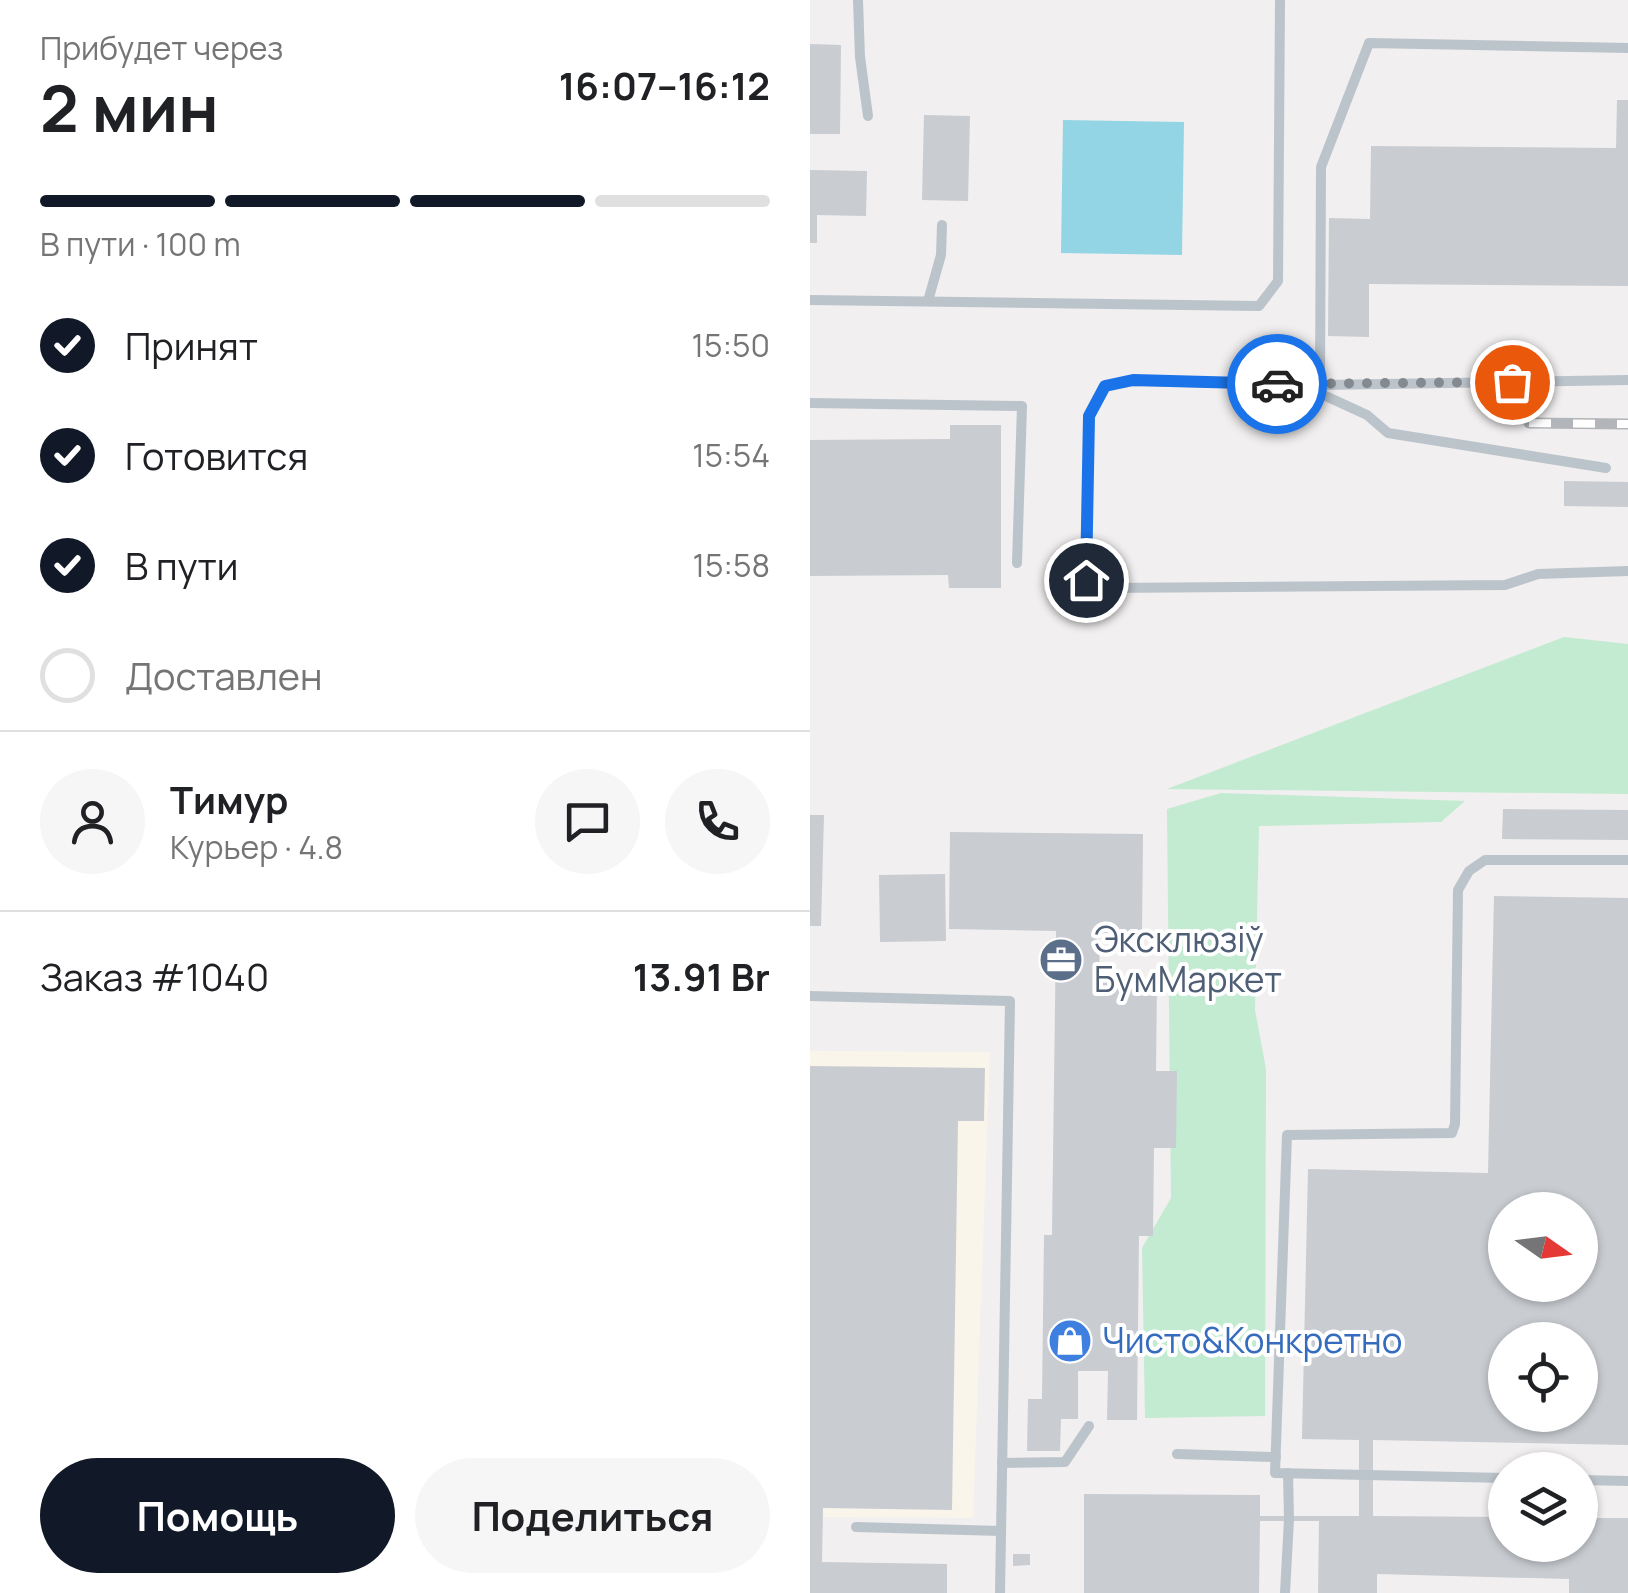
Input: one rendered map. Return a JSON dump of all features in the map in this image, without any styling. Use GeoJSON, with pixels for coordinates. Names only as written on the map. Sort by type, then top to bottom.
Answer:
{"type":"FeatureCollection","features":[{"type":"Feature","properties":{"kind":"lane"},"geometry":{"type":"LineString","coordinates":[[858,0],[868,116]]}},
{"type":"Feature","properties":{"kind":"lane"},"geometry":{"type":"LineString","coordinates":[[810,300],[1259,306],[1278,281],[1280,0]]}},
{"type":"Feature","properties":{"kind":"lane"},"geometry":{"type":"LineString","coordinates":[[1320,385],[1322,167],[1369,43],[1628,48]]}},
{"type":"Feature","properties":{"kind":"lane"},"geometry":{"type":"LineString","coordinates":[[928,301],[941,255],[942,226]]}},
{"type":"Feature","properties":{"kind":"lane"},"geometry":{"type":"LineString","coordinates":[[1628,380],[1320,385],[1133,380],[1105,386],[1089,416],[1086,580],[1106,588],[1505,584],[1538,574],[1628,571]]}},
{"type":"Feature","properties":{"kind":"lane"},"geometry":{"type":"LineString","coordinates":[[1300,384],[1368,415],[1388,434],[1606,468]]}},
{"type":"Feature","properties":{"kind":"lane"},"geometry":{"type":"LineString","coordinates":[[810,403],[1022,406],[1018,563]]}},
{"type":"Feature","properties":{"kind":"lane"},"geometry":{"type":"LineString","coordinates":[[1488,1478],[1276,1473],[1287,1135],[1452,1134],[1458,890],[1469,870],[1484,860],[1628,860]]}},
{"type":"Feature","properties":{"kind":"lane"},"geometry":{"type":"LineString","coordinates":[[810,996],[1010,1001],[1000,1593]]}},
{"type":"Feature","properties":{"kind":"lane"},"geometry":{"type":"LineString","coordinates":[[1002,1462],[1065,1462],[1089,1426]]}},
{"type":"Feature","properties":{"kind":"lane"},"geometry":{"type":"LineString","coordinates":[[1176,1454],[1276,1457]]}},
{"type":"Feature","properties":{"kind":"lane"},"geometry":{"type":"LineString","coordinates":[[1285,1593],[1288,1473]]}},
{"type":"Feature","properties":{"kind":"lane"},"geometry":{"type":"LineString","coordinates":[[1598,1480],[1628,1481]]}},
{"type":"Feature","properties":{"kind":"lane"},"geometry":{"type":"LineString","coordinates":[[856,1527],[1002,1531]]}},
{"type":"Feature","properties":{"kind":"shaded area"},"geometry":{"type":"Polygon","coordinates":[[[810,1051],[990,1052],[973,1518],[810,1517],[810,1051]]]}},
{"type":"Feature","properties":{"kind":"green space"},"geometry":{"type":"Polygon","coordinates":[[[1564,637],[1628,644],[1628,794],[1167,789],[1564,637]]]}},
{"type":"Feature","properties":{"kind":"green space"},"geometry":{"type":"Polygon","coordinates":[[[1221,793],[1465,801],[1441,822],[1259,826],[1255,1010],[1266,1069],[1265,1416],[1145,1418],[1142,1248],[1171,1198],[1167,809],[1221,793]]]}},
{"type":"Feature","properties":{"kind":"water"},"geometry":{"type":"Polygon","coordinates":[[[1063,120],[1184,122],[1182,255],[1061,253],[1063,120]]]}},
{"type":"Feature","properties":{"kind":"building"},"geometry":{"type":"Polygon","coordinates":[[[810,44],[841,45],[840,134],[810,134],[810,44]]]}},
{"type":"Feature","properties":{"kind":"building"},"geometry":{"type":"Polygon","coordinates":[[[1617,100],[1628,100],[1628,286],[1369,284],[1369,337],[1328,336],[1329,218],[1370,219],[1371,146],[1616,148],[1617,100]]]}},
{"type":"Feature","properties":{"kind":"building"},"geometry":{"type":"Polygon","coordinates":[[[924,115],[970,116],[968,201],[922,200],[924,115]]]}},
{"type":"Feature","properties":{"kind":"building"},"geometry":{"type":"Polygon","coordinates":[[[810,170],[867,171],[866,216],[817,215],[817,243],[810,243],[810,170]]]}},
{"type":"Feature","properties":{"kind":"building"},"geometry":{"type":"Polygon","coordinates":[[[950,425],[1001,425],[1001,588],[949,588],[948,575],[810,576],[810,440],[950,439],[950,425]]]}},
{"type":"Feature","properties":{"kind":"building"},"geometry":{"type":"Polygon","coordinates":[[[1564,481],[1628,482],[1628,507],[1564,506],[1564,481]]]}},
{"type":"Feature","properties":{"kind":"building"},"geometry":{"type":"Polygon","coordinates":[[[1503,809],[1628,810],[1628,840],[1502,839],[1503,809]]]}},
{"type":"Feature","properties":{"kind":"building"},"geometry":{"type":"Polygon","coordinates":[[[810,815],[824,815],[821,926],[810,926],[810,815]]]}},
{"type":"Feature","properties":{"kind":"building"},"geometry":{"type":"Polygon","coordinates":[[[950,832],[1143,834],[1142,933],[1100,933],[1099,980],[1157,981],[1156,1071],[1177,1071],[1176,1148],[1154,1148],[1153,1236],[1139,1236],[1137,1420],[1107,1420],[1108,1371],[1078,1371],[1078,1419],[1061,1419],[1060,1451],[1027,1451],[1028,1399],[1042,1399],[1044,1235],[1052,1235],[1056,931],[949,929],[950,832]]]}},
{"type":"Feature","properties":{"kind":"building"},"geometry":{"type":"Polygon","coordinates":[[[945,874],[946,941],[880,942],[879,875],[945,874]]]}},
{"type":"Feature","properties":{"kind":"building"},"geometry":{"type":"Polygon","coordinates":[[[1494,896],[1628,898],[1628,1445],[1373,1440],[1373,1516],[1488,1517],[1488,1562],[1598,1562],[1598,1518],[1628,1518],[1628,1593],[1569,1593],[1569,1579],[1377,1574],[1377,1593],[1318,1593],[1319,1521],[1260,1521],[1259,1593],[1084,1593],[1084,1494],[1260,1495],[1260,1516],[1359,1516],[1359,1440],[1302,1439],[1308,1169],[1488,1173],[1494,896]]]}},
{"type":"Feature","properties":{"kind":"building"},"geometry":{"type":"Polygon","coordinates":[[[810,1066],[985,1068],[984,1121],[958,1121],[952,1510],[823,1508],[822,1562],[947,1564],[947,1593],[810,1593],[810,1066]]]}},
{"type":"Feature","properties":{"kind":"building"},"geometry":{"type":"Polygon","coordinates":[[[1013,1554],[1030,1554],[1030,1565],[1013,1566],[1013,1554]]]}},
{"type":"Feature","properties":{"kind":"railway"},"geometry":{"type":"LineString","coordinates":[[1529,423],[1628,424]]}},
{"type":"Feature","properties":{"kind":"way so far"},"geometry":{"type":"LineString","coordinates":[[1277,384],[1512,382]]}},
{"type":"Feature","properties":{"kind":"place","name":"Эксклюзіў БумМаркет"},"geometry":{"type":"Point","coordinates":[1061,960]}},
{"type":"Feature","properties":{"kind":"place","name":"Чисто&Конкретно"},"geometry":{"type":"Point","coordinates":[1070,1341]}},
{"type":"Feature","properties":{"kind":"route"},"geometry":{"type":"LineString","coordinates":[[1086,580],[1089,416],[1105,386],[1133,380],[1277,384]]}}]}
